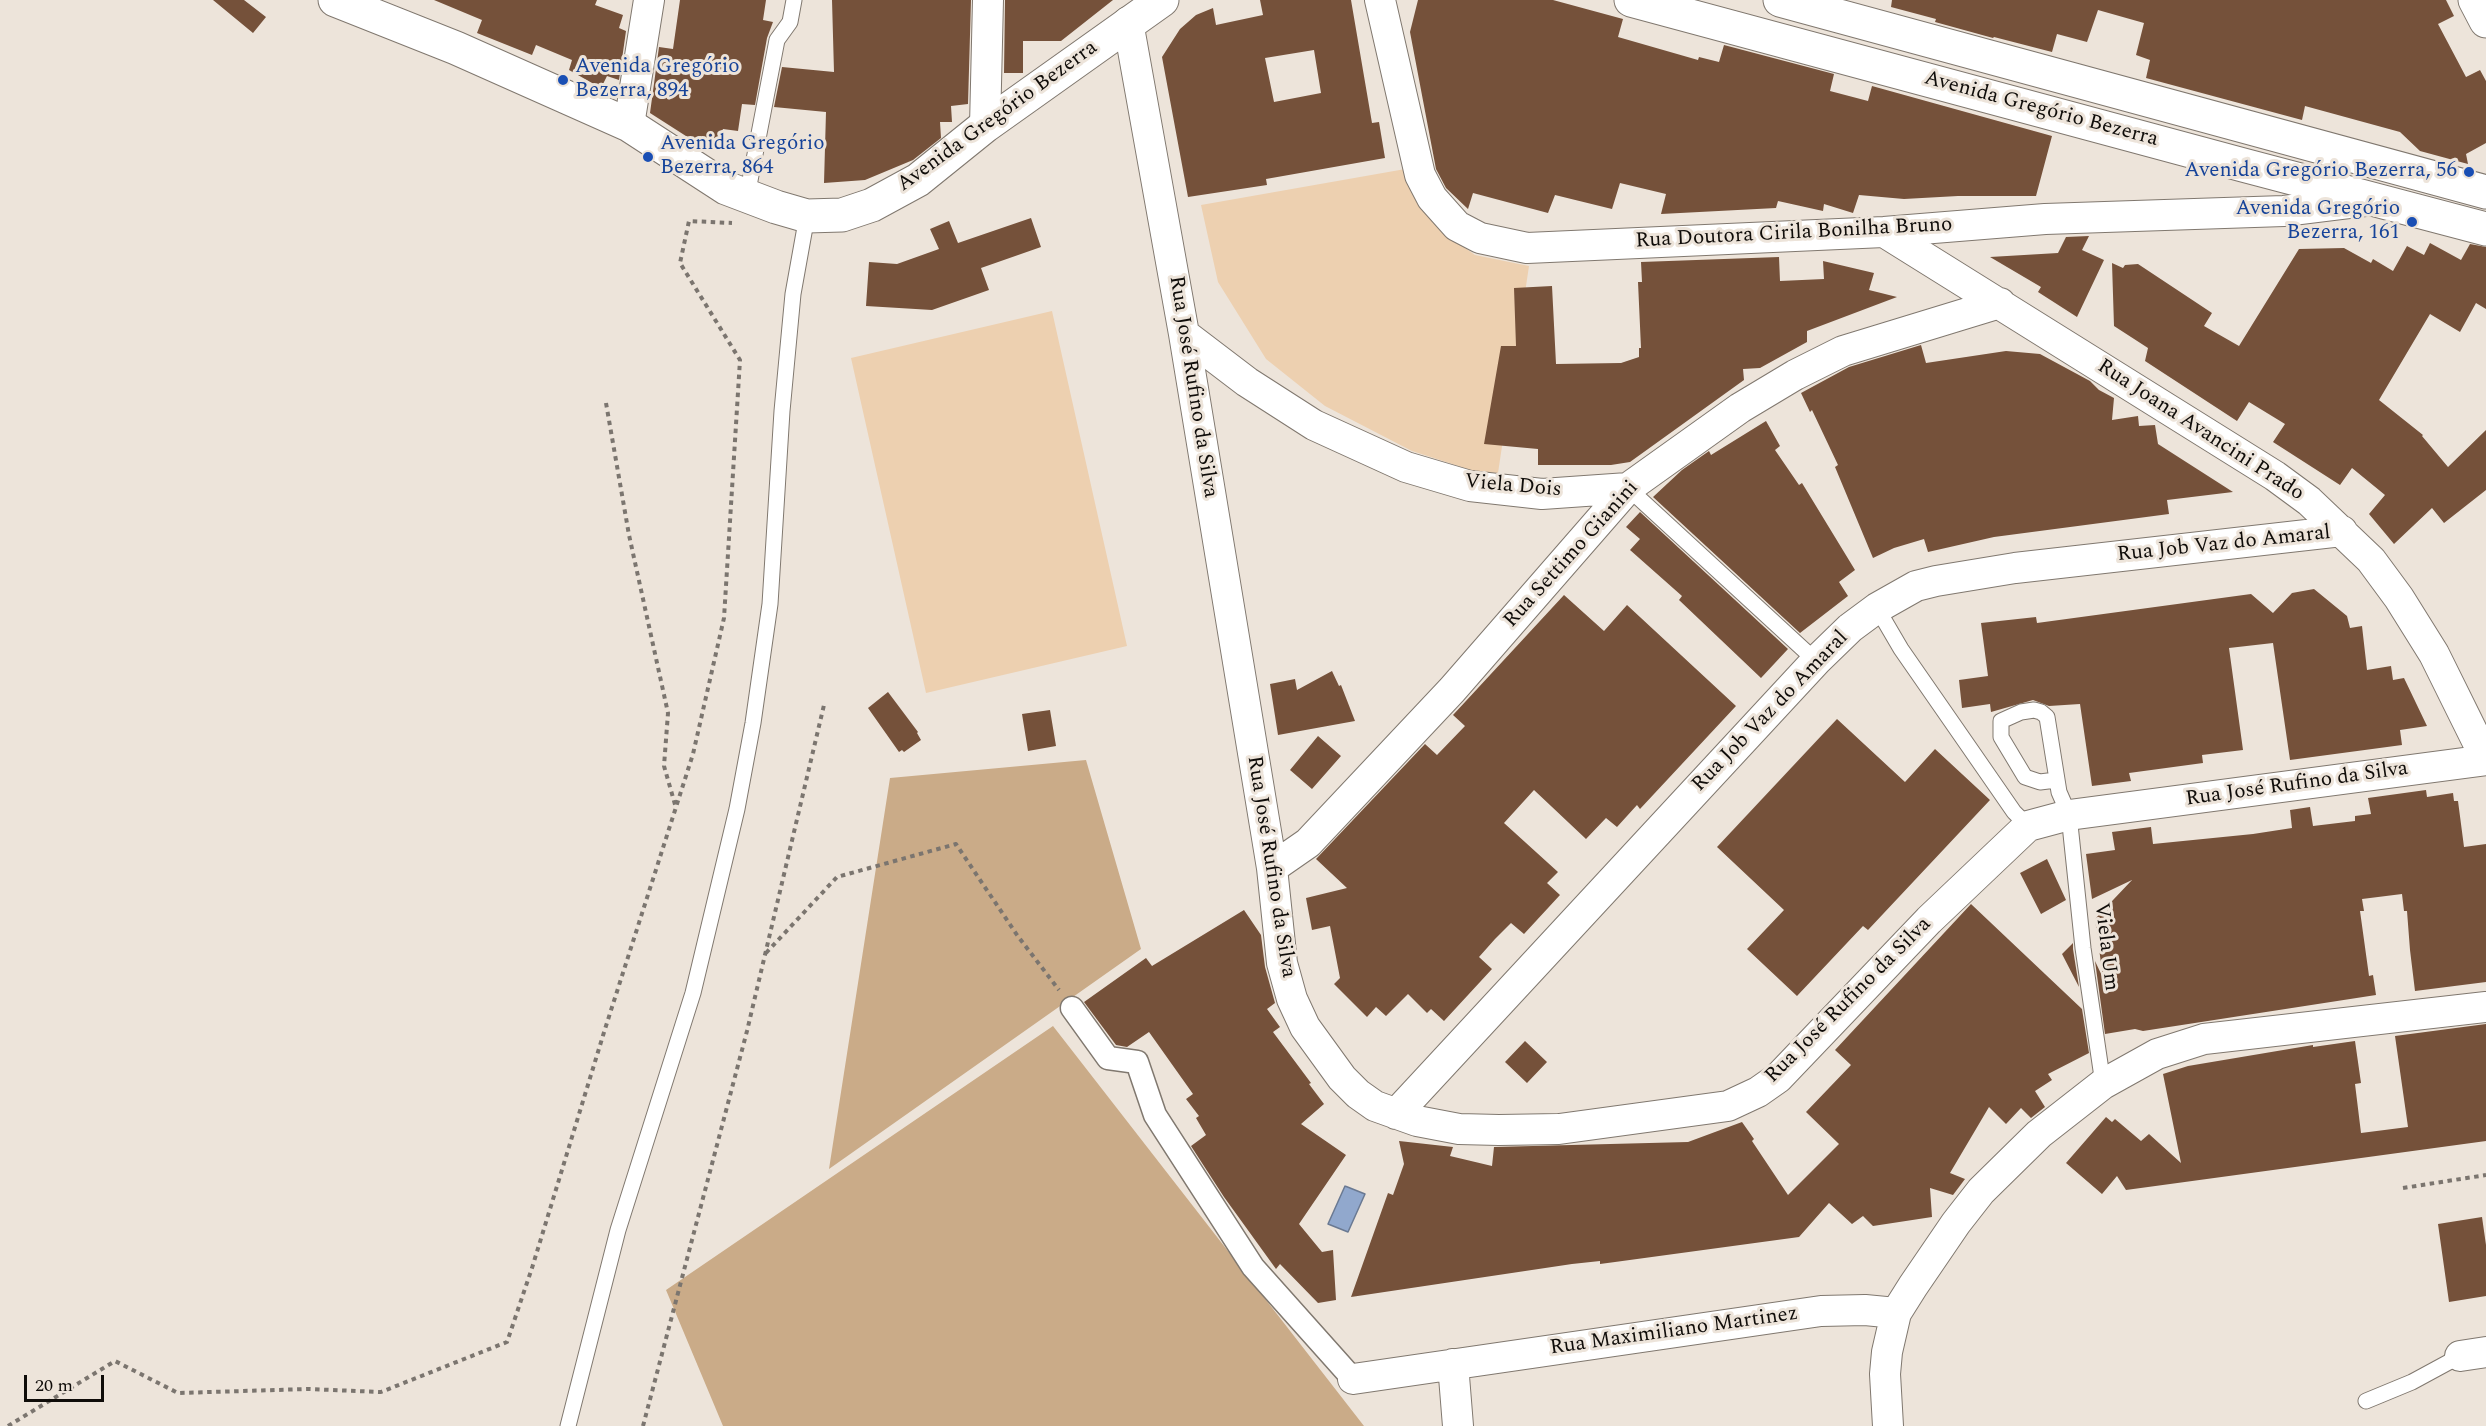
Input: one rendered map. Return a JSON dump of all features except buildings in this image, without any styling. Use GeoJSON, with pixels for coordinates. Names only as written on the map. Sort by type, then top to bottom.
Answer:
{"type":"FeatureCollection","features":[{"type":"Feature","properties":{"kind":"street","name":"Avenida Gregório Bezerra"},"geometry":{"type":"LineString","coordinates":[[335,0],[456,48],[629,125],[726,188],[741,210],[807,216],[842,215],[872,205],[918,180],[985,126],[1161,0]]}},
{"type":"Feature","properties":{"kind":"street"},"geometry":{"type":"LineString","coordinates":[[629,125],[649,0]]}},
{"type":"Feature","properties":{"kind":"street"},"geometry":{"type":"LineString","coordinates":[[985,126],[988,0]]}},
{"type":"Feature","properties":{"kind":"street","name":"Rua Doutora Cirila Bonilha Bruno"},"geometry":{"type":"LineString","coordinates":[[1380,0],[1420,175],[1442,210],[1457,226],[1480,238],[1527,248],[1884,232],[2045,219],[2284,211],[2377,200]]}},
{"type":"Feature","properties":{"kind":"street","name":"Avenida Gregório Bezerra"},"geometry":{"type":"LineString","coordinates":[[1631,0],[2486,228]]}},
{"type":"Feature","properties":{"kind":"street","name":"Avenida Gregório Bezerra"},"geometry":{"type":"LineString","coordinates":[[1780,0],[2486,192]]}},
{"type":"Feature","properties":{"kind":"street"},"geometry":{"type":"LineString","coordinates":[[2475,0],[2486,21]]}},
{"type":"Feature","properties":{"kind":"street","name":"Rua José Rufino da Silva"},"geometry":{"type":"LineString","coordinates":[[1128,22],[1184,334],[1272,868],[1282,963],[1292,999],[1305,1027],[1342,1078],[1358,1094],[1375,1106],[1418,1121],[1459,1129],[1499,1130],[1559,1129],[1705,1111],[1728,1106],[1758,1092],[1778,1078],[1929,920],[2028,826],[2069,815],[2486,759]]}},
{"type":"Feature","properties":{"kind":"street","name":"Rua Joana Avancini Prado"},"geometry":{"type":"LineString","coordinates":[[1884,232],[2275,476],[2309,501],[2371,560],[2399,598],[2434,654],[2486,759]]}},
{"type":"Feature","properties":{"kind":"street","name":"Rua Settimo Gianini"},"geometry":{"type":"LineString","coordinates":[[1272,868],[1308,843],[1444,698],[1628,488],[1740,408],[1795,375],[1854,347],[2000,303]]}},
{"type":"Feature","properties":{"kind":"street","name":"Viela Dois"},"geometry":{"type":"LineString","coordinates":[[1184,334],[1247,382],[1314,425],[1406,467],[1470,486],[1542,494],[1628,488]]}},
{"type":"Feature","properties":{"kind":"street","name":"Rua Job Vaz do Amaral"},"geometry":{"type":"LineString","coordinates":[[1395,1114],[1816,661],[1850,628],[1877,608],[1916,586],[1936,581],[2015,568],[2342,531]]}},
{"type":"Feature","properties":{"kind":"street"},"geometry":{"type":"LineString","coordinates":[[1888,1426],[1885,1374],[1887,1352],[1896,1313],[1956,1223],[1982,1191],[2039,1134],[2103,1084],[2157,1054],[2204,1040],[2486,1007]]}},
{"type":"Feature","properties":{"kind":"street"},"geometry":{"type":"LineString","coordinates":[[1072,1008],[1108,1058],[1137,1062],[1155,1115],[1253,1267],[1353,1379]]}},
{"type":"Feature","properties":{"kind":"street","name":"Rua Maximiliano Martinez"},"geometry":{"type":"LineString","coordinates":[[1353,1379],[1821,1311],[1865,1310],[1896,1313]]}},
{"type":"Feature","properties":{"kind":"street"},"geometry":{"type":"LineString","coordinates":[[1453,1364],[1458,1426]]}},
{"type":"Feature","properties":{"kind":"lane"},"geometry":{"type":"LineString","coordinates":[[741,210],[777,40],[790,22],[794,0]]}},
{"type":"Feature","properties":{"kind":"lane"},"geometry":{"type":"LineString","coordinates":[[568,1426],[618,1230],[693,993],[737,810],[753,723],[770,603],[782,411],[793,294],[807,216]]}},
{"type":"Feature","properties":{"kind":"lane"},"geometry":{"type":"LineString","coordinates":[[1628,488],[1816,661]]}},
{"type":"Feature","properties":{"kind":"lane"},"geometry":{"type":"LineString","coordinates":[[1877,608],[1902,649],[2014,812],[2028,826]]}},
{"type":"Feature","properties":{"kind":"lane","name":"Viela Um"},"geometry":{"type":"LineString","coordinates":[[2056,780],[2040,782],[2025,777],[2001,737],[2001,721],[2020,712],[2034,710],[2047,717],[2056,780],[2069,815],[2083,948],[2103,1084]]}},
{"type":"Feature","properties":{"kind":"lane"},"geometry":{"type":"LineString","coordinates":[[2366,1401],[2473,1354]]}},
{"type":"Feature","properties":{"kind":"path"},"geometry":{"type":"LineString","coordinates":[[8,1426],[115,1361],[178,1394],[308,1389],[381,1392],[507,1342],[693,754],[724,618],[740,360],[680,263],[689,221],[741,210]]}},
{"type":"Feature","properties":{"kind":"path"},"geometry":{"type":"LineString","coordinates":[[606,403],[630,535],[668,713],[664,766],[676,809]]}},
{"type":"Feature","properties":{"kind":"path"},"geometry":{"type":"LineString","coordinates":[[643,1426],[747,1031],[824,705]]}},
{"type":"Feature","properties":{"kind":"path"},"geometry":{"type":"LineString","coordinates":[[765,954],[837,877],[956,844],[1017,935],[1072,1008]]}},
{"type":"Feature","properties":{"kind":"path"},"geometry":{"type":"LineString","coordinates":[[2403,1188],[2486,1175]]}},
{"type":"Feature","properties":{"kind":"shaded area"},"geometry":{"type":"Polygon","coordinates":[[[1411,168],[1443,232],[1475,255],[1529,266],[1498,473],[1477,472],[1412,451],[1325,406],[1266,359],[1218,282],[1201,205],[1411,168]]]}},
{"type":"Feature","properties":{"kind":"shaded area"},"geometry":{"type":"Polygon","coordinates":[[[1052,311],[1127,646],[926,693],[851,358],[1052,311]]]}},
{"type":"Feature","properties":{"kind":"shaded area"},"geometry":{"type":"Polygon","coordinates":[[[1086,760],[1141,949],[829,1169],[890,778],[1086,760]]]}},
{"type":"Feature","properties":{"kind":"shaded area"},"geometry":{"type":"Polygon","coordinates":[[[1053,1026],[1364,1426],[723,1426],[666,1290],[1053,1026]]]}},
{"type":"Feature","properties":{"kind":"water"},"geometry":{"type":"Polygon","coordinates":[[[1345,1186],[1365,1194],[1348,1232],[1328,1224],[1345,1186]]]}},
{"type":"Feature","properties":{"kind":"place","name":"Avenida Gregório Bezerra, 894"},"geometry":{"type":"Point","coordinates":[563,80]}},
{"type":"Feature","properties":{"kind":"place","name":"Avenida Gregório Bezerra, 864"},"geometry":{"type":"Point","coordinates":[648,157]}},
{"type":"Feature","properties":{"kind":"place","name":"Avenida Gregório Bezerra, 56"},"geometry":{"type":"Point","coordinates":[2469,172]}},
{"type":"Feature","properties":{"kind":"place","name":"Avenida Gregório Bezerra, 161"},"geometry":{"type":"Point","coordinates":[2412,222]}}]}
